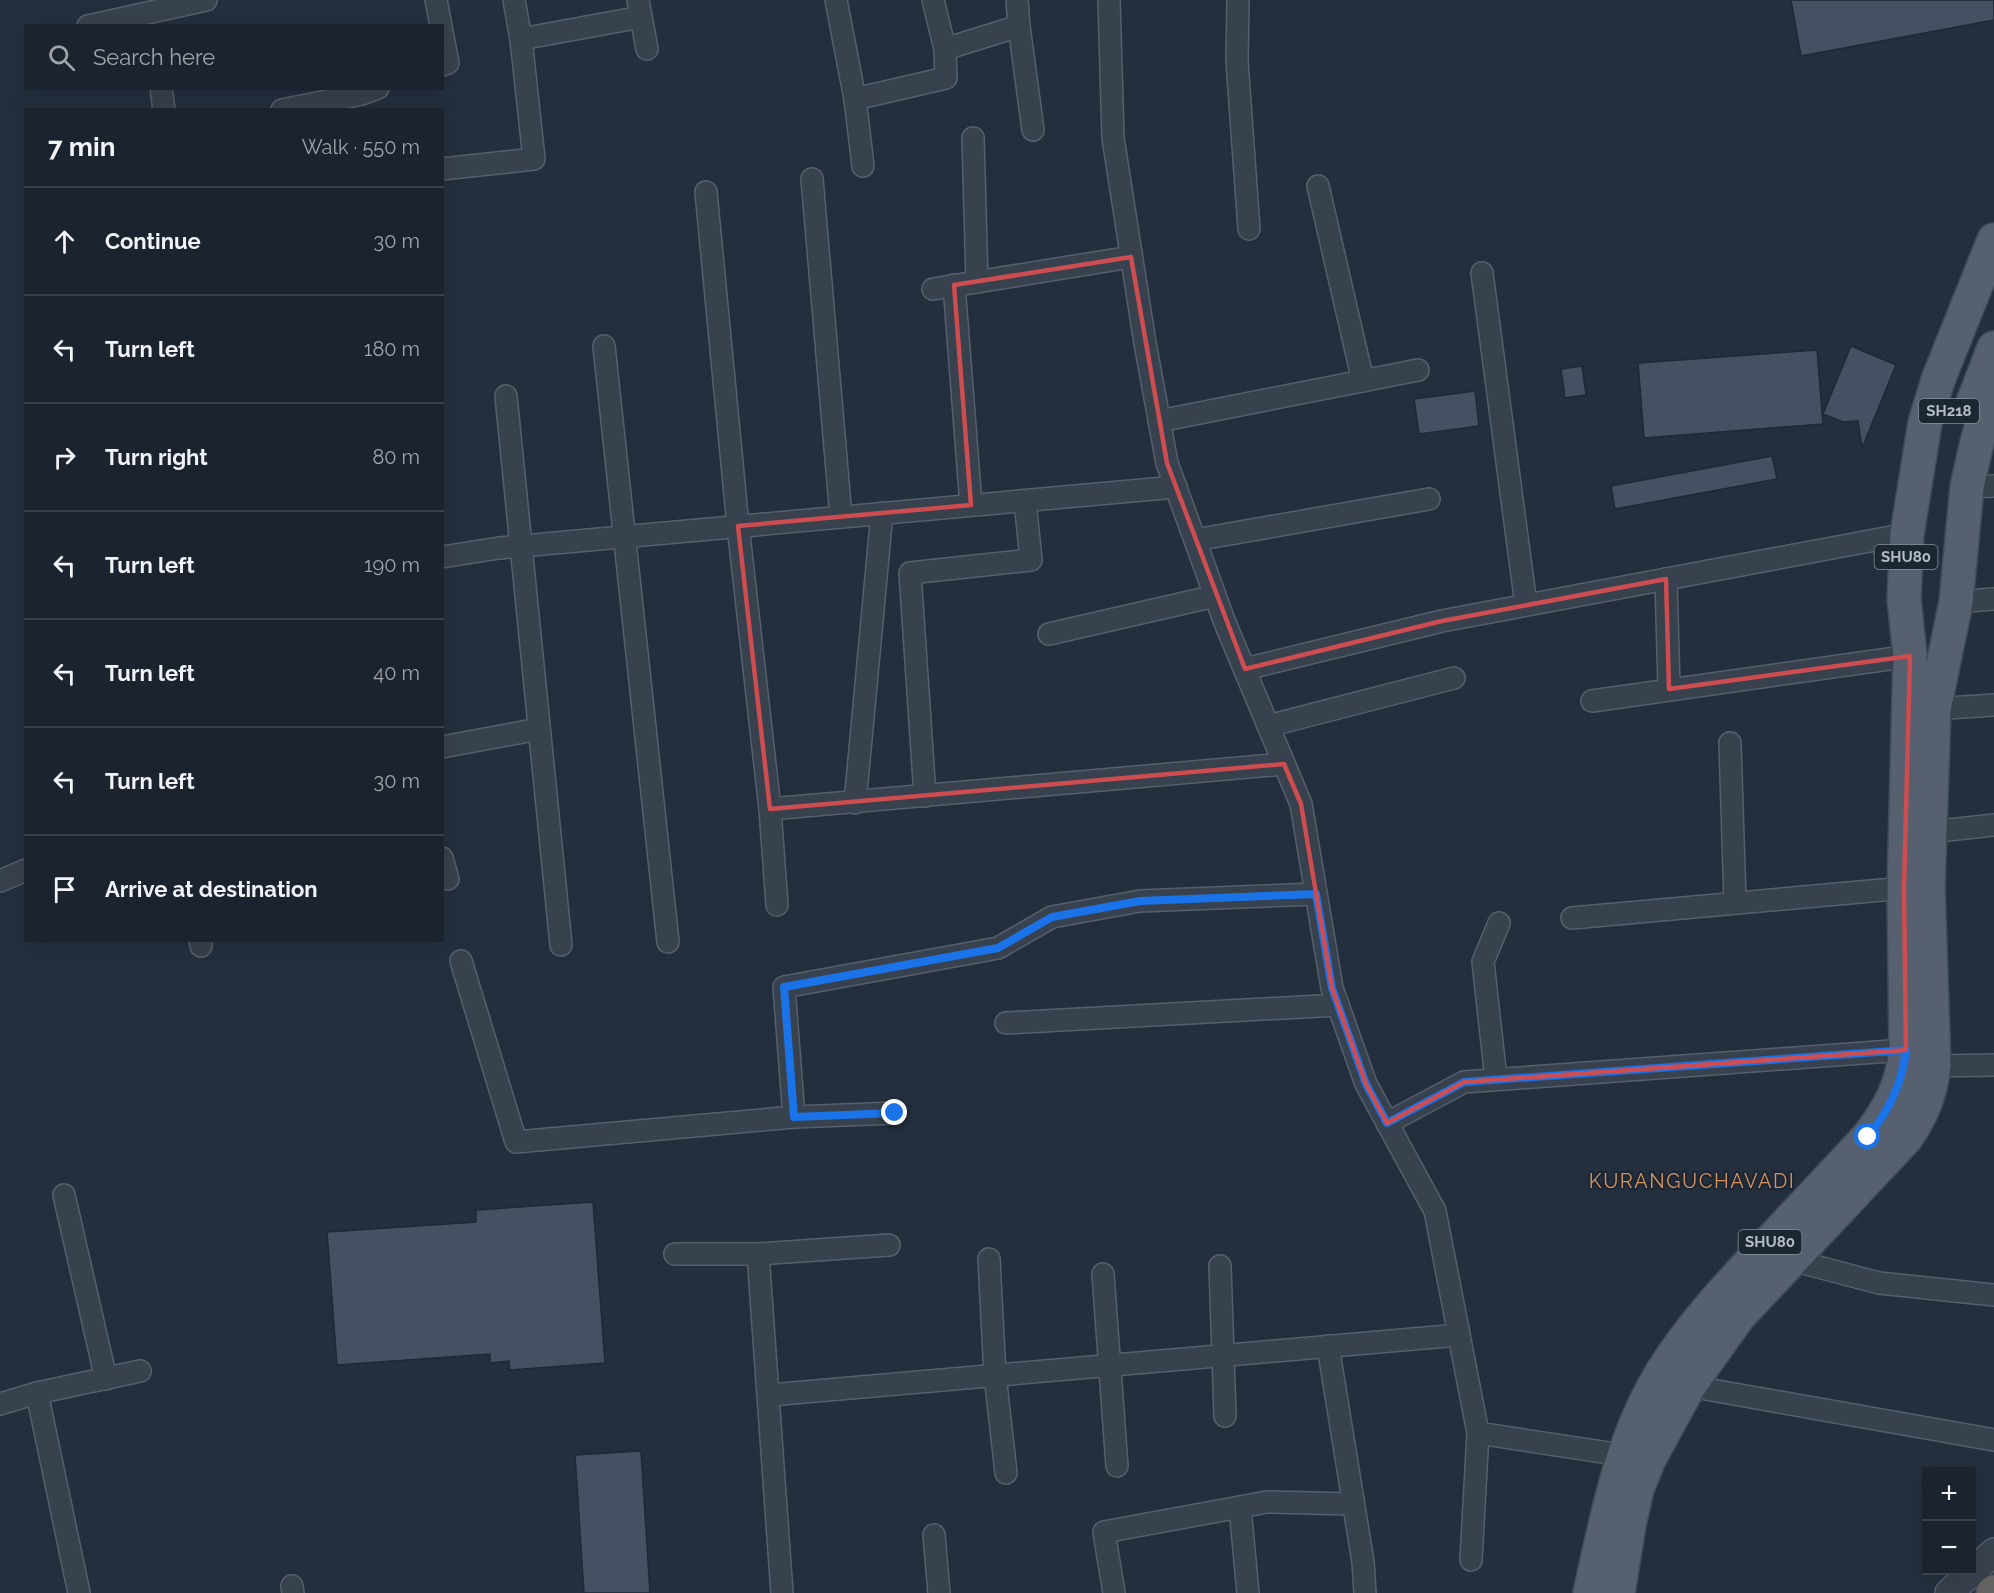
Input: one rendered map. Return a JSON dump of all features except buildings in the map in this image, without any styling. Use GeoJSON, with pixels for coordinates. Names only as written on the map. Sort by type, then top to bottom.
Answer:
{"type":"FeatureCollection","features":[{"type":"Feature","properties":{"kind":"main road","name":"SHU80"},"geometry":{"type":"LineString","coordinates":[[1590,1593],[1616,1478],[1637,1457],[1738,1317],[1906,1138],[1925,1105],[1931,1089],[1924,1055],[1904,888],[1910,656],[1904,599],[1926,533],[1925,423],[1942,370],[1994,240]]}},
{"type":"Feature","properties":{"kind":"main road","name":"SH218"},"geometry":{"type":"LineString","coordinates":[[1934,709],[1926,533],[1931,486],[1939,445],[1964,367],[1994,295]]}},
{"type":"Feature","properties":{"kind":"main road","name":"SH218"},"geometry":{"type":"LineString","coordinates":[[1926,533],[1950,495],[1975,394],[1994,348]]}},
{"type":"Feature","properties":{"kind":"main road","name":"SHU80"},"geometry":{"type":"LineString","coordinates":[[1924,1055],[1934,709],[1980,486],[1977,442],[1994,385]]}},
{"type":"Feature","properties":{"kind":"main road","name":"SHU80"},"geometry":{"type":"LineString","coordinates":[[1618,1593],[1637,1489],[1640,1415],[1663,1370],[1699,1320],[1732,1282],[1868,1137],[1884,1116],[1897,1092],[1904,1070],[1924,1055]]}},
{"type":"Feature","properties":{"kind":"street"},"geometry":{"type":"LineString","coordinates":[[98,24],[206,0]]}},
{"type":"Feature","properties":{"kind":"street"},"geometry":{"type":"LineString","coordinates":[[436,0],[441,24]]}},
{"type":"Feature","properties":{"kind":"street"},"geometry":{"type":"LineString","coordinates":[[444,169],[534,159],[521,39],[514,0]]}},
{"type":"Feature","properties":{"kind":"street"},"geometry":{"type":"LineString","coordinates":[[836,0],[855,99],[863,166]]}},
{"type":"Feature","properties":{"kind":"street"},"geometry":{"type":"LineString","coordinates":[[855,99],[946,78],[945,49],[933,0]]}},
{"type":"Feature","properties":{"kind":"street"},"geometry":{"type":"LineString","coordinates":[[1017,0],[1033,130]]}},
{"type":"Feature","properties":{"kind":"street"},"geometry":{"type":"LineString","coordinates":[[1109,0],[1113,138],[1167,463],[1215,596],[1301,804],[1332,988],[1366,1084],[1435,1210],[1478,1433],[1471,1560]]}},
{"type":"Feature","properties":{"kind":"street"},"geometry":{"type":"LineString","coordinates":[[1238,0],[1237,61],[1249,229]]}},
{"type":"Feature","properties":{"kind":"street"},"geometry":{"type":"LineString","coordinates":[[521,39],[640,9],[647,49]]}},
{"type":"Feature","properties":{"kind":"street"},"geometry":{"type":"LineString","coordinates":[[945,49],[1019,26]]}},
{"type":"Feature","properties":{"kind":"street"},"geometry":{"type":"LineString","coordinates":[[444,42],[448,63],[444,64]]}},
{"type":"Feature","properties":{"kind":"street"},"geometry":{"type":"LineString","coordinates":[[161,90],[164,108]]}},
{"type":"Feature","properties":{"kind":"street"},"geometry":{"type":"LineString","coordinates":[[292,108],[373,90]]}},
{"type":"Feature","properties":{"kind":"street"},"geometry":{"type":"LineString","coordinates":[[973,138],[977,282]]}},
{"type":"Feature","properties":{"kind":"street"},"geometry":{"type":"LineString","coordinates":[[812,179],[841,517]]}},
{"type":"Feature","properties":{"kind":"street"},"geometry":{"type":"LineString","coordinates":[[1318,186],[1363,381]]}},
{"type":"Feature","properties":{"kind":"street"},"geometry":{"type":"LineString","coordinates":[[706,192],[738,526],[770,809],[777,906]]}},
{"type":"Feature","properties":{"kind":"street"},"geometry":{"type":"LineString","coordinates":[[933,289],[1131,257]]}},
{"type":"Feature","properties":{"kind":"street"},"geometry":{"type":"LineString","coordinates":[[1482,273],[1526,605]]}},
{"type":"Feature","properties":{"kind":"street"},"geometry":{"type":"LineString","coordinates":[[954,285],[971,505]]}},
{"type":"Feature","properties":{"kind":"street"},"geometry":{"type":"LineString","coordinates":[[604,346],[668,942]]}},
{"type":"Feature","properties":{"kind":"street"},"geometry":{"type":"LineString","coordinates":[[1159,421],[1418,370]]}},
{"type":"Feature","properties":{"kind":"street"},"geometry":{"type":"LineString","coordinates":[[506,396],[561,945]]}},
{"type":"Feature","properties":{"kind":"street"},"geometry":{"type":"LineString","coordinates":[[444,557],[521,546],[625,536],[1176,487]]}},
{"type":"Feature","properties":{"kind":"street"},"geometry":{"type":"LineString","coordinates":[[1195,540],[1429,500]]}},
{"type":"Feature","properties":{"kind":"street"},"geometry":{"type":"LineString","coordinates":[[925,796],[910,573],[1031,560],[1025,501]]}},
{"type":"Feature","properties":{"kind":"street"},"geometry":{"type":"LineString","coordinates":[[855,802],[882,513]]}},
{"type":"Feature","properties":{"kind":"street"},"geometry":{"type":"LineString","coordinates":[[1245,669],[1442,621],[1926,533]]}},
{"type":"Feature","properties":{"kind":"street"},"geometry":{"type":"LineString","coordinates":[[1666,579],[1669,689]]}},
{"type":"Feature","properties":{"kind":"street"},"geometry":{"type":"LineString","coordinates":[[1049,634],[1215,596]]}},
{"type":"Feature","properties":{"kind":"street"},"geometry":{"type":"LineString","coordinates":[[1956,602],[1994,599]]}},
{"type":"Feature","properties":{"kind":"street"},"geometry":{"type":"LineString","coordinates":[[1592,701],[1910,656]]}},
{"type":"Feature","properties":{"kind":"street"},"geometry":{"type":"LineString","coordinates":[[1268,726],[1454,678]]}},
{"type":"Feature","properties":{"kind":"street"},"geometry":{"type":"LineString","coordinates":[[1934,709],[1994,705]]}},
{"type":"Feature","properties":{"kind":"street"},"geometry":{"type":"LineString","coordinates":[[444,747],[539,729]]}},
{"type":"Feature","properties":{"kind":"street"},"geometry":{"type":"LineString","coordinates":[[1730,743],[1735,903]]}},
{"type":"Feature","properties":{"kind":"street"},"geometry":{"type":"LineString","coordinates":[[770,809],[1284,764]]}},
{"type":"Feature","properties":{"kind":"street"},"geometry":{"type":"LineString","coordinates":[[1930,832],[1994,825]]}},
{"type":"Feature","properties":{"kind":"street"},"geometry":{"type":"LineString","coordinates":[[444,865],[448,879]]}},
{"type":"Feature","properties":{"kind":"street"},"geometry":{"type":"LineString","coordinates":[[0,880],[24,871]]}},
{"type":"Feature","properties":{"kind":"street"},"geometry":{"type":"LineString","coordinates":[[1572,918],[1904,888]]}},
{"type":"Feature","properties":{"kind":"street"},"geometry":{"type":"LineString","coordinates":[[794,1117],[784,987],[998,948],[1052,917],[1140,901],[1316,894]]}},
{"type":"Feature","properties":{"kind":"street"},"geometry":{"type":"LineString","coordinates":[[1496,1079],[1483,962],[1499,923]]}},
{"type":"Feature","properties":{"kind":"street"},"geometry":{"type":"LineString","coordinates":[[461,961],[516,1142],[794,1117],[895,1113]]}},
{"type":"Feature","properties":{"kind":"street"},"geometry":{"type":"LineString","coordinates":[[1006,1023],[1338,1005]]}},
{"type":"Feature","properties":{"kind":"street"},"geometry":{"type":"LineString","coordinates":[[1387,1123],[1464,1082],[1924,1055],[1994,1065]]}},
{"type":"Feature","properties":{"kind":"street"},"geometry":{"type":"LineString","coordinates":[[64,1195],[106,1379]]}},
{"type":"Feature","properties":{"kind":"street"},"geometry":{"type":"LineString","coordinates":[[675,1254],[758,1254],[889,1245]]}},
{"type":"Feature","properties":{"kind":"street"},"geometry":{"type":"LineString","coordinates":[[758,1254],[770,1395],[782,1593]]}},
{"type":"Feature","properties":{"kind":"street"},"geometry":{"type":"LineString","coordinates":[[989,1259],[995,1375],[1006,1473]]}},
{"type":"Feature","properties":{"kind":"street"},"geometry":{"type":"LineString","coordinates":[[1792,1260],[1879,1283],[1994,1295]]}},
{"type":"Feature","properties":{"kind":"street"},"geometry":{"type":"LineString","coordinates":[[1220,1266],[1225,1416]]}},
{"type":"Feature","properties":{"kind":"street"},"geometry":{"type":"LineString","coordinates":[[1103,1274],[1117,1466]]}},
{"type":"Feature","properties":{"kind":"street"},"geometry":{"type":"LineString","coordinates":[[770,1395],[1459,1335]]}},
{"type":"Feature","properties":{"kind":"street"},"geometry":{"type":"LineString","coordinates":[[1328,1346],[1363,1562],[1365,1593]]}},
{"type":"Feature","properties":{"kind":"street"},"geometry":{"type":"LineString","coordinates":[[0,1404],[37,1393],[140,1371]]}},
{"type":"Feature","properties":{"kind":"street"},"geometry":{"type":"LineString","coordinates":[[1689,1386],[1994,1440]]}},
{"type":"Feature","properties":{"kind":"street"},"geometry":{"type":"LineString","coordinates":[[37,1393],[79,1593]]}},
{"type":"Feature","properties":{"kind":"street"},"geometry":{"type":"LineString","coordinates":[[1478,1433],[1637,1457]]}},
{"type":"Feature","properties":{"kind":"street"},"geometry":{"type":"LineString","coordinates":[[1114,1593],[1104,1532],[1267,1502],[1352,1504]]}},
{"type":"Feature","properties":{"kind":"street"},"geometry":{"type":"LineString","coordinates":[[1240,1507],[1248,1593]]}},
{"type":"Feature","properties":{"kind":"street"},"geometry":{"type":"LineString","coordinates":[[934,1535],[939,1593]]}},
{"type":"Feature","properties":{"kind":"street"},"geometry":{"type":"LineString","coordinates":[[1949,1593],[1994,1552]]}},
{"type":"Feature","properties":{"kind":"highlighted area"},"geometry":{"type":"Polygon","coordinates":[[[1131,257],[1167,463],[1245,669],[1442,621],[1666,579],[1669,689],[1910,656],[1904,888],[1906,1050],[1464,1082],[1387,1123],[1366,1084],[1332,988],[1301,804],[1284,764],[770,809],[738,526],[971,505],[954,285],[1131,257]]]}},
{"type":"Feature","properties":{"kind":"district","name":"KURANGUCHAVADI"},"geometry":{"type":"Point","coordinates":[1692,1181]}},
{"type":"Feature","properties":{"kind":"route"},"geometry":{"type":"LineString","coordinates":[[895,1113],[794,1117],[784,987],[998,948],[1052,917],[1140,901],[1316,894],[1332,988],[1366,1084],[1387,1123],[1464,1082],[1906,1050],[1904,1070],[1897,1092],[1884,1116],[1868,1137]]}}]}
